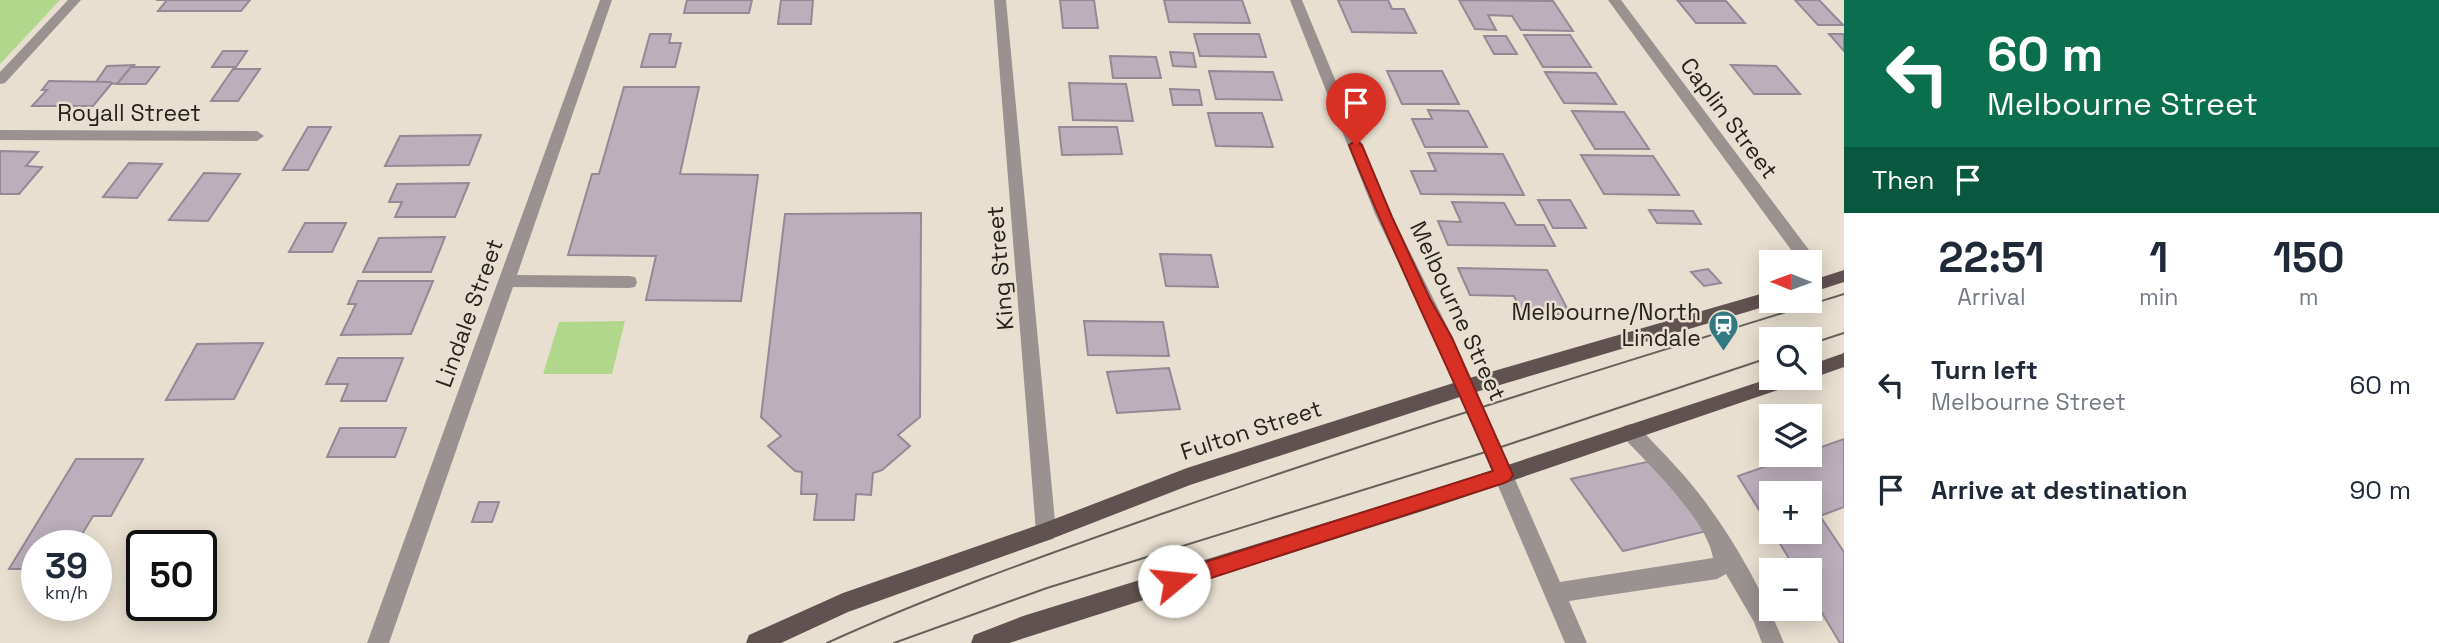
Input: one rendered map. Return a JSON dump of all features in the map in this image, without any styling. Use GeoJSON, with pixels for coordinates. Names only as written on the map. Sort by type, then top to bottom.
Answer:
{"type":"FeatureCollection","features":[{"type":"Feature","properties":{"kind":"main road"},"geometry":{"type":"LineString","coordinates":[[1822,282],[1844,276]]}},
{"type":"Feature","properties":{"kind":"main road","name":"Fulton Street"},"geometry":{"type":"LineString","coordinates":[[758,643],[843,603],[1046,532],[1187,477],[1466,387],[1759,302]]}},
{"type":"Feature","properties":{"kind":"main road"},"geometry":{"type":"LineString","coordinates":[[1822,368],[1844,360]]}},
{"type":"Feature","properties":{"kind":"main road"},"geometry":{"type":"LineString","coordinates":[[982,643],[1023,627],[1293,544],[1759,389]]}},
{"type":"Feature","properties":{"kind":"street"},"geometry":{"type":"LineString","coordinates":[[0,80],[75,0]]}},
{"type":"Feature","properties":{"kind":"street","name":"Lindale Street"},"geometry":{"type":"LineString","coordinates":[[378,643],[606,0]]}},
{"type":"Feature","properties":{"kind":"street","name":"King Street"},"geometry":{"type":"LineString","coordinates":[[1000,0],[1046,532]]}},
{"type":"Feature","properties":{"kind":"street","name":"Melbourne Street"},"geometry":{"type":"LineString","coordinates":[[1296,0],[1385,217],[1466,387],[1576,643]]}},
{"type":"Feature","properties":{"kind":"street","name":"Caplin Street"},"geometry":{"type":"LineString","coordinates":[[1614,0],[1799,250]]}},
{"type":"Feature","properties":{"kind":"street","name":"Royall Street"},"geometry":{"type":"LineString","coordinates":[[0,135],[257,136]]}},
{"type":"Feature","properties":{"kind":"street"},"geometry":{"type":"LineString","coordinates":[[506,281],[629,282]]}},
{"type":"Feature","properties":{"kind":"street"},"geometry":{"type":"LineString","coordinates":[[1630,432],[1688,495],[1721,544],[1762,616],[1773,643]]}},
{"type":"Feature","properties":{"kind":"street"},"geometry":{"type":"LineString","coordinates":[[1554,593],[1717,569],[1724,561],[1721,544]]}},
{"type":"Feature","properties":{"kind":"green space"},"geometry":{"type":"Polygon","coordinates":[[[0,0],[60,0],[0,64],[0,0]]]}},
{"type":"Feature","properties":{"kind":"green space"},"geometry":{"type":"Polygon","coordinates":[[[625,321],[612,374],[543,374],[559,322],[625,321]]]}},
{"type":"Feature","properties":{"kind":"building"},"geometry":{"type":"Polygon","coordinates":[[[167,0],[250,0],[241,11],[158,11],[167,0]]]}},
{"type":"Feature","properties":{"kind":"building"},"geometry":{"type":"Polygon","coordinates":[[[687,0],[752,0],[749,13],[684,13],[687,0]]]}},
{"type":"Feature","properties":{"kind":"building"},"geometry":{"type":"Polygon","coordinates":[[[781,0],[813,0],[811,24],[778,24],[781,0]]]}},
{"type":"Feature","properties":{"kind":"building"},"geometry":{"type":"Polygon","coordinates":[[[1060,0],[1094,0],[1098,28],[1063,28],[1060,0]]]}},
{"type":"Feature","properties":{"kind":"building"},"geometry":{"type":"Polygon","coordinates":[[[1164,0],[1242,0],[1250,23],[1169,22],[1164,0]]]}},
{"type":"Feature","properties":{"kind":"building"},"geometry":{"type":"Polygon","coordinates":[[[1338,0],[1388,0],[1392,9],[1404,9],[1416,33],[1352,32],[1338,0]]]}},
{"type":"Feature","properties":{"kind":"building"},"geometry":{"type":"Polygon","coordinates":[[[1459,0],[1553,1],[1573,31],[1521,30],[1512,16],[1488,15],[1496,30],[1475,29],[1459,0]]]}},
{"type":"Feature","properties":{"kind":"building"},"geometry":{"type":"Polygon","coordinates":[[[1795,0],[1819,0],[1843,25],[1818,25],[1795,0]]]}},
{"type":"Feature","properties":{"kind":"building"},"geometry":{"type":"Polygon","coordinates":[[[1678,1],[1726,1],[1745,23],[1696,23],[1678,1]]]}},
{"type":"Feature","properties":{"kind":"building"},"geometry":{"type":"Polygon","coordinates":[[[650,34],[671,34],[669,43],[681,43],[675,67],[641,67],[650,34]]]}},
{"type":"Feature","properties":{"kind":"building"},"geometry":{"type":"Polygon","coordinates":[[[1194,34],[1259,34],[1266,57],[1200,56],[1194,34]]]}},
{"type":"Feature","properties":{"kind":"building"},"geometry":{"type":"Polygon","coordinates":[[[1829,34],[1844,34],[1844,51],[1829,34]]]}},
{"type":"Feature","properties":{"kind":"building"},"geometry":{"type":"Polygon","coordinates":[[[1524,35],[1570,35],[1591,67],[1543,67],[1524,35]]]}},
{"type":"Feature","properties":{"kind":"building"},"geometry":{"type":"Polygon","coordinates":[[[1484,36],[1506,36],[1517,54],[1494,54],[1484,36]]]}},
{"type":"Feature","properties":{"kind":"building"},"geometry":{"type":"Polygon","coordinates":[[[223,51],[247,51],[236,67],[212,67],[223,51]]]}},
{"type":"Feature","properties":{"kind":"building"},"geometry":{"type":"Polygon","coordinates":[[[1170,52],[1193,53],[1196,67],[1173,66],[1170,52]]]}},
{"type":"Feature","properties":{"kind":"building"},"geometry":{"type":"Polygon","coordinates":[[[1110,56],[1156,57],[1161,78],[1113,78],[1110,56]]]}},
{"type":"Feature","properties":{"kind":"building"},"geometry":{"type":"Polygon","coordinates":[[[134,65],[117,84],[96,82],[107,66],[134,65]]]}},
{"type":"Feature","properties":{"kind":"building"},"geometry":{"type":"Polygon","coordinates":[[[1731,65],[1776,66],[1800,94],[1754,94],[1731,65]]]}},
{"type":"Feature","properties":{"kind":"building"},"geometry":{"type":"Polygon","coordinates":[[[131,67],[159,67],[146,84],[117,84],[131,67]]]}},
{"type":"Feature","properties":{"kind":"building"},"geometry":{"type":"Polygon","coordinates":[[[233,69],[260,69],[238,101],[211,101],[233,69]]]}},
{"type":"Feature","properties":{"kind":"building"},"geometry":{"type":"Polygon","coordinates":[[[1209,71],[1273,72],[1282,100],[1216,99],[1209,71]]]}},
{"type":"Feature","properties":{"kind":"building"},"geometry":{"type":"Polygon","coordinates":[[[1387,71],[1442,71],[1459,104],[1402,104],[1387,71]]]}},
{"type":"Feature","properties":{"kind":"building"},"geometry":{"type":"Polygon","coordinates":[[[1545,72],[1596,73],[1616,104],[1564,103],[1545,72]]]}},
{"type":"Feature","properties":{"kind":"building"},"geometry":{"type":"Polygon","coordinates":[[[49,81],[112,83],[93,106],[32,106],[47,90],[42,90],[49,81]]]}},
{"type":"Feature","properties":{"kind":"building"},"geometry":{"type":"Polygon","coordinates":[[[1069,83],[1126,84],[1133,121],[1073,120],[1069,83]]]}},
{"type":"Feature","properties":{"kind":"building"},"geometry":{"type":"Polygon","coordinates":[[[624,87],[699,87],[680,174],[758,175],[741,301],[646,300],[656,256],[568,255],[592,174],[599,174],[624,87]]]}},
{"type":"Feature","properties":{"kind":"building"},"geometry":{"type":"Polygon","coordinates":[[[1170,89],[1199,90],[1202,105],[1173,105],[1170,89]]]}},
{"type":"Feature","properties":{"kind":"building"},"geometry":{"type":"Polygon","coordinates":[[[1428,110],[1468,111],[1487,147],[1425,147],[1412,119],[1432,119],[1428,110]]]}},
{"type":"Feature","properties":{"kind":"building"},"geometry":{"type":"Polygon","coordinates":[[[1572,111],[1624,112],[1649,149],[1595,149],[1572,111]]]}},
{"type":"Feature","properties":{"kind":"building"},"geometry":{"type":"Polygon","coordinates":[[[1208,113],[1262,113],[1273,147],[1216,146],[1208,113]]]}},
{"type":"Feature","properties":{"kind":"building"},"geometry":{"type":"Polygon","coordinates":[[[308,127],[331,127],[308,170],[283,170],[308,127]]]}},
{"type":"Feature","properties":{"kind":"building"},"geometry":{"type":"Polygon","coordinates":[[[1059,127],[1117,127],[1122,154],[1062,155],[1059,127]]]}},
{"type":"Feature","properties":{"kind":"building"},"geometry":{"type":"Polygon","coordinates":[[[481,135],[469,165],[385,166],[400,136],[481,135]]]}},
{"type":"Feature","properties":{"kind":"building"},"geometry":{"type":"Polygon","coordinates":[[[0,151],[38,152],[26,166],[42,167],[19,194],[0,194],[0,151]]]}},
{"type":"Feature","properties":{"kind":"building"},"geometry":{"type":"Polygon","coordinates":[[[1428,153],[1503,154],[1524,195],[1421,194],[1411,171],[1436,171],[1428,153]]]}},
{"type":"Feature","properties":{"kind":"building"},"geometry":{"type":"Polygon","coordinates":[[[1581,155],[1653,156],[1679,195],[1604,194],[1581,155]]]}},
{"type":"Feature","properties":{"kind":"building"},"geometry":{"type":"Polygon","coordinates":[[[129,163],[162,164],[137,198],[103,197],[129,163]]]}},
{"type":"Feature","properties":{"kind":"building"},"geometry":{"type":"Polygon","coordinates":[[[204,173],[240,174],[208,221],[169,220],[204,173]]]}},
{"type":"Feature","properties":{"kind":"building"},"geometry":{"type":"Polygon","coordinates":[[[469,183],[455,217],[395,217],[402,202],[389,202],[397,184],[469,183]]]}},
{"type":"Feature","properties":{"kind":"building"},"geometry":{"type":"Polygon","coordinates":[[[1538,200],[1570,200],[1586,228],[1553,228],[1538,200]]]}},
{"type":"Feature","properties":{"kind":"building"},"geometry":{"type":"Polygon","coordinates":[[[1452,202],[1504,203],[1516,225],[1544,225],[1555,246],[1448,245],[1438,221],[1461,222],[1452,202]]]}},
{"type":"Feature","properties":{"kind":"building"},"geometry":{"type":"Polygon","coordinates":[[[1649,210],[1693,211],[1701,224],[1657,223],[1649,210]]]}},
{"type":"Feature","properties":{"kind":"building"},"geometry":{"type":"Polygon","coordinates":[[[921,213],[920,417],[898,435],[910,446],[882,470],[873,473],[871,495],[856,494],[854,520],[814,520],[817,494],[801,494],[802,472],[795,471],[768,446],[781,436],[761,417],[785,214],[921,213]]]}},
{"type":"Feature","properties":{"kind":"building"},"geometry":{"type":"Polygon","coordinates":[[[305,223],[346,223],[332,252],[289,252],[305,223]]]}},
{"type":"Feature","properties":{"kind":"building"},"geometry":{"type":"Polygon","coordinates":[[[445,237],[431,272],[363,272],[379,238],[445,237]]]}},
{"type":"Feature","properties":{"kind":"building"},"geometry":{"type":"Polygon","coordinates":[[[1160,254],[1211,255],[1218,287],[1166,286],[1160,254]]]}},
{"type":"Feature","properties":{"kind":"building"},"geometry":{"type":"Polygon","coordinates":[[[1458,268],[1547,270],[1570,314],[1522,314],[1514,296],[1470,295],[1458,268]]]}},
{"type":"Feature","properties":{"kind":"building"},"geometry":{"type":"Polygon","coordinates":[[[1708,269],[1721,283],[1704,286],[1691,272],[1708,269]]]}},
{"type":"Feature","properties":{"kind":"building"},"geometry":{"type":"Polygon","coordinates":[[[358,281],[433,281],[411,334],[341,335],[356,304],[348,304],[358,281]]]}},
{"type":"Feature","properties":{"kind":"building"},"geometry":{"type":"Polygon","coordinates":[[[1084,321],[1163,322],[1169,356],[1088,355],[1084,321]]]}},
{"type":"Feature","properties":{"kind":"building"},"geometry":{"type":"Polygon","coordinates":[[[263,343],[234,399],[166,400],[197,344],[263,343]]]}},
{"type":"Feature","properties":{"kind":"building"},"geometry":{"type":"Polygon","coordinates":[[[338,358],[403,358],[386,401],[341,401],[348,384],[326,384],[338,358]]]}},
{"type":"Feature","properties":{"kind":"building"},"geometry":{"type":"Polygon","coordinates":[[[1169,368],[1180,409],[1117,413],[1107,372],[1169,368]]]}},
{"type":"Feature","properties":{"kind":"building"},"geometry":{"type":"Polygon","coordinates":[[[340,428],[406,428],[395,457],[327,457],[340,428]]]}},
{"type":"Feature","properties":{"kind":"building"},"geometry":{"type":"Polygon","coordinates":[[[1844,439],[1844,507],[1822,515],[1822,481],[1759,481],[1759,510],[1738,476],[1764,467],[1822,467],[1822,447],[1844,439]]]}},
{"type":"Feature","properties":{"kind":"building"},"geometry":{"type":"Polygon","coordinates":[[[76,459],[143,459],[111,516],[93,516],[85,530],[33,530],[76,459]]]}},
{"type":"Feature","properties":{"kind":"building"},"geometry":{"type":"Polygon","coordinates":[[[1651,461],[1707,531],[1623,551],[1571,479],[1651,461]]]}},
{"type":"Feature","properties":{"kind":"building"},"geometry":{"type":"Polygon","coordinates":[[[479,502],[499,502],[492,522],[472,522],[479,502]]]}},
{"type":"Feature","properties":{"kind":"building"},"geometry":{"type":"Polygon","coordinates":[[[1822,519],[1844,552],[1844,643],[1840,643],[1822,613],[1822,558],[1789,558],[1780,544],[1822,544],[1822,519]]]}},
{"type":"Feature","properties":{"kind":"building"},"geometry":{"type":"Polygon","coordinates":[[[21,549],[21,569],[9,569],[21,549]]]}},
{"type":"Feature","properties":{"kind":"tram line"},"geometry":{"type":"LineString","coordinates":[[827,643],[997,573],[1254,482],[1844,294]]}},
{"type":"Feature","properties":{"kind":"tram line"},"geometry":{"type":"LineString","coordinates":[[1822,340],[1844,333]]}},
{"type":"Feature","properties":{"kind":"tram line"},"geometry":{"type":"LineString","coordinates":[[894,643],[1047,588],[1492,450],[1759,361]]}},
{"type":"Feature","properties":{"kind":"place","name":"Melbourne/North Lindale"},"geometry":{"type":"Point","coordinates":[1724,352]}},
{"type":"Feature","properties":{"kind":"route"},"geometry":{"type":"LineString","coordinates":[[1174,581],[1504,475],[1444,338],[1422,299],[1385,217],[1356,145]]}}]}
